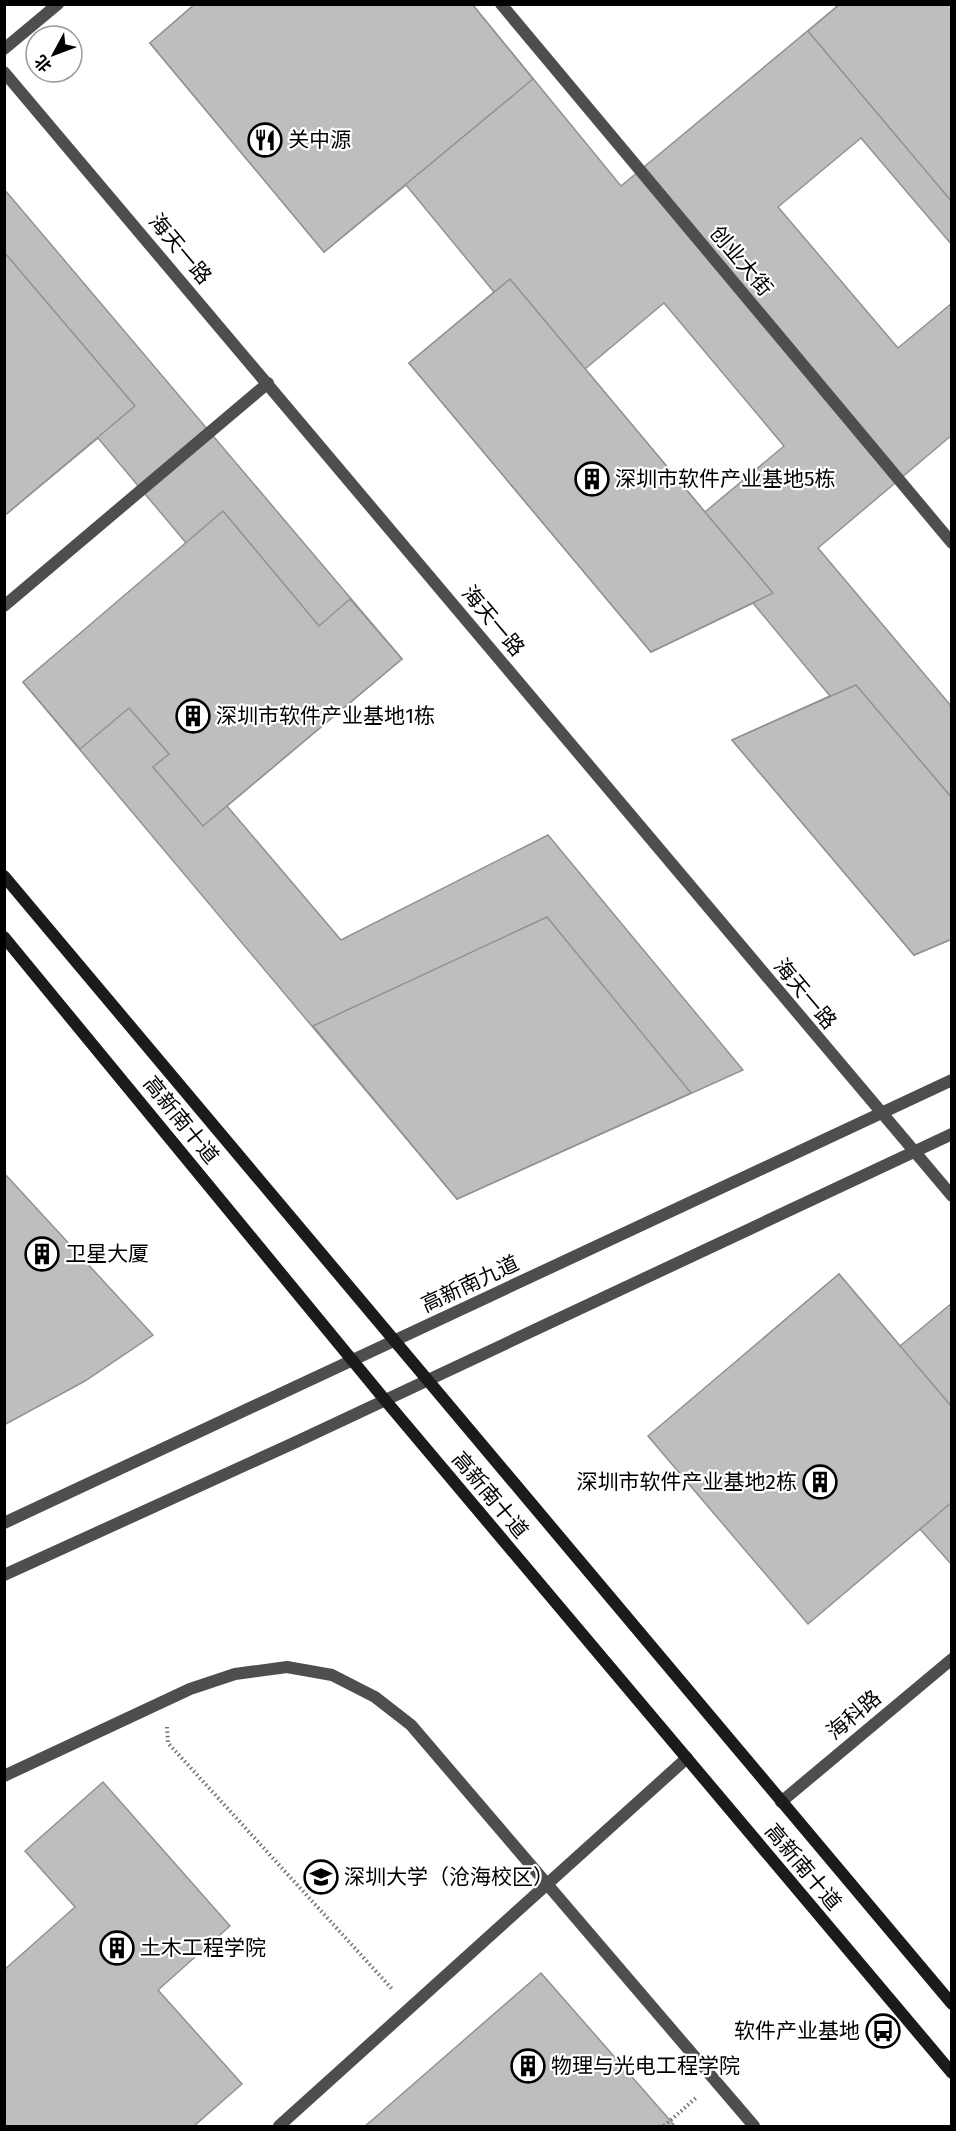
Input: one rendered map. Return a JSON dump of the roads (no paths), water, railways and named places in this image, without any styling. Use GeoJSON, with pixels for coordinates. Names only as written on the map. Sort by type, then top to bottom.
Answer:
{"type":"FeatureCollection","features":[{"type":"Feature","properties":{"kind":"main road","name":"高新南十道"},"geometry":{"type":"LineString","coordinates":[[4,876],[951,2004]]}},
{"type":"Feature","properties":{"kind":"main road","name":"高新南十道"},"geometry":{"type":"LineString","coordinates":[[7,945],[385,1400],[951,2073]]}},
{"type":"Feature","properties":{"kind":"street"},"geometry":{"type":"LineString","coordinates":[[4,49],[58,4]]}},
{"type":"Feature","properties":{"kind":"street","name":"创业大街"},"geometry":{"type":"LineString","coordinates":[[501,4],[951,543]]}},
{"type":"Feature","properties":{"kind":"street","name":"海天一路"},"geometry":{"type":"LineString","coordinates":[[4,72],[951,1196]]}},
{"type":"Feature","properties":{"kind":"street"},"geometry":{"type":"LineString","coordinates":[[4,606],[267,383]]}},
{"type":"Feature","properties":{"kind":"street","name":"高新南九道"},"geometry":{"type":"LineString","coordinates":[[4,1523],[951,1080]]}},
{"type":"Feature","properties":{"kind":"street"},"geometry":{"type":"LineString","coordinates":[[4,1575],[74,1545],[951,1134]]}},
{"type":"Feature","properties":{"kind":"street","name":"海科路"},"geometry":{"type":"LineString","coordinates":[[782,1802],[951,1659]]}},
{"type":"Feature","properties":{"kind":"street"},"geometry":{"type":"LineString","coordinates":[[4,1776],[190,1689],[235,1674],[287,1666],[332,1675],[375,1697],[411,1725],[754,2127]]}},
{"type":"Feature","properties":{"kind":"street"},"geometry":{"type":"LineString","coordinates":[[279,2127],[687,1758]]}},
{"type":"Feature","properties":{"kind":"place","name":"关中源"},"geometry":{"type":"Point","coordinates":[265,140]}},
{"type":"Feature","properties":{"kind":"place","name":"深圳市软件产业基地5栋"},"geometry":{"type":"Point","coordinates":[592,479]}},
{"type":"Feature","properties":{"kind":"place","name":"深圳市软件产业基地1栋"},"geometry":{"type":"Point","coordinates":[193,716]}},
{"type":"Feature","properties":{"kind":"place","name":"卫星大厦"},"geometry":{"type":"Point","coordinates":[42,1254]}},
{"type":"Feature","properties":{"kind":"place","name":"深圳市软件产业基地2栋"},"geometry":{"type":"Point","coordinates":[820,1482]}},
{"type":"Feature","properties":{"kind":"place","name":"深圳大学（沧海校区）"},"geometry":{"type":"Point","coordinates":[321,1877]}},
{"type":"Feature","properties":{"kind":"place","name":"土木工程学院"},"geometry":{"type":"Point","coordinates":[117,1948]}},
{"type":"Feature","properties":{"kind":"place","name":"软件产业基地"},"geometry":{"type":"Point","coordinates":[883,2031]}},
{"type":"Feature","properties":{"kind":"place","name":"物理与光电工程学院"},"geometry":{"type":"Point","coordinates":[528,2066]}}]}
